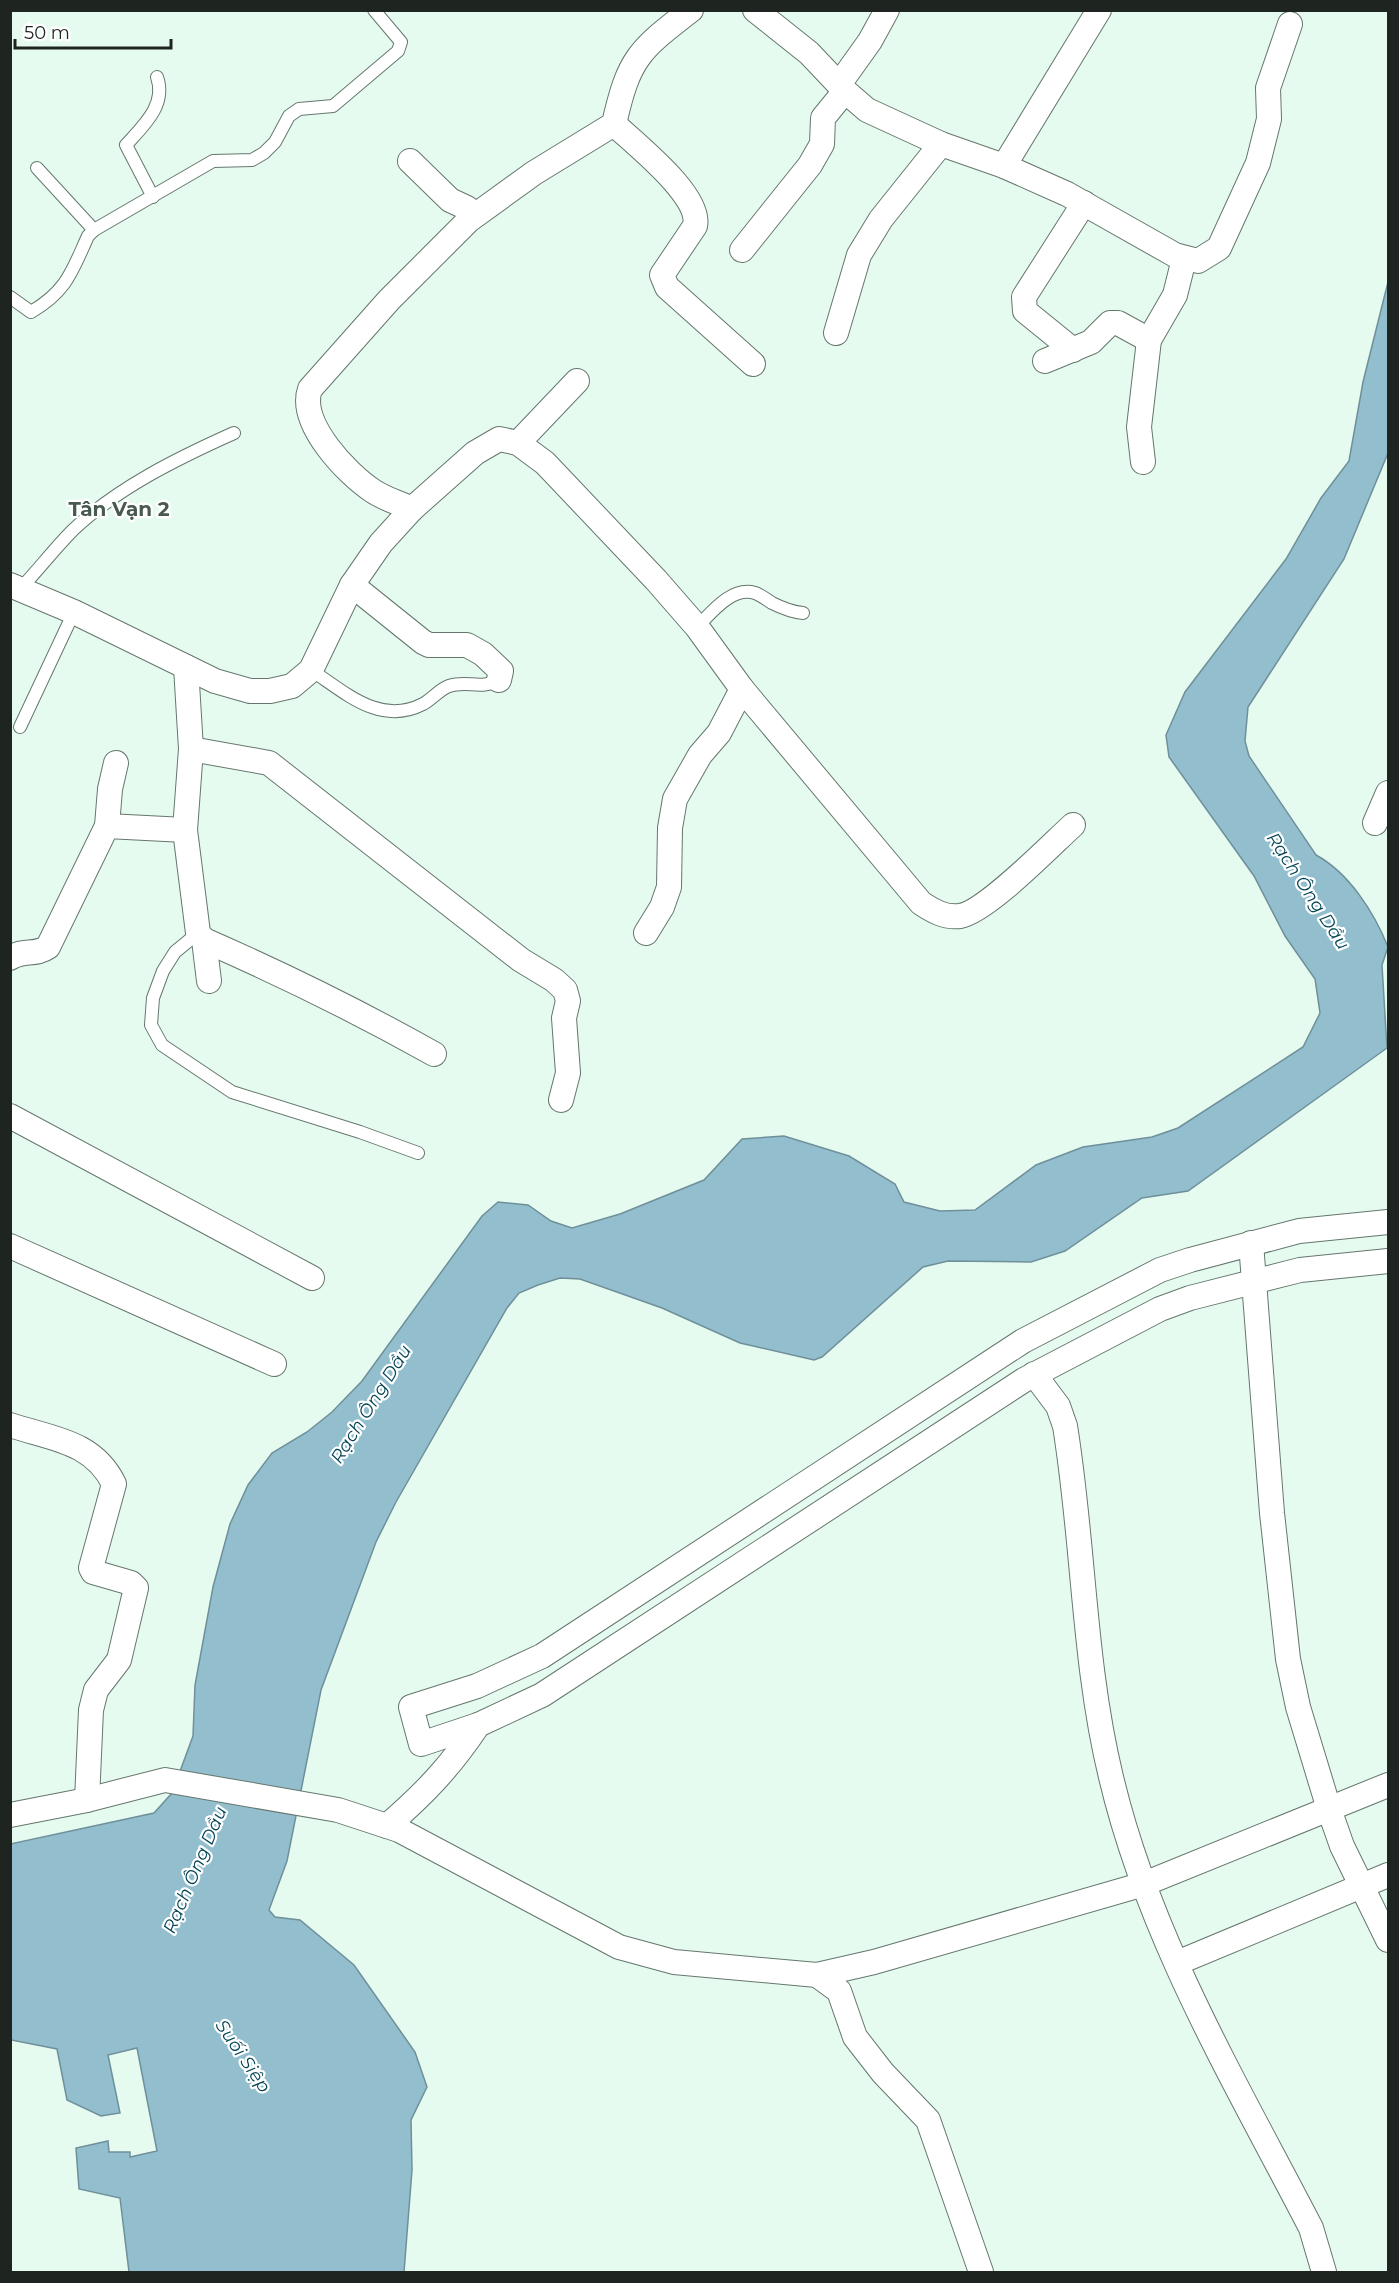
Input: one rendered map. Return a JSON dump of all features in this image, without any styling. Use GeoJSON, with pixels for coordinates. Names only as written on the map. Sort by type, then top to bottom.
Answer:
{"type":"FeatureCollection","features":[{"type":"Feature","properties":{"kind":"street"},"geometry":{"type":"LineString","coordinates":[[412,509],[375,493],[358,481],[326,444],[312,422],[306,401],[310,389],[389,300],[474,215],[534,173],[614,124],[621,93],[638,55],[691,10]]}},
{"type":"Feature","properties":{"kind":"street"},"geometry":{"type":"LineString","coordinates":[[755,10],[809,52],[867,110],[941,144],[1004,166],[1084,204],[1184,259],[1198,261],[1219,248],[1258,163],[1269,119],[1268,88],[1290,24]]}},
{"type":"Feature","properties":{"kind":"street"},"geometry":{"type":"LineString","coordinates":[[742,250],[810,165],[822,144],[823,118],[887,10]]}},
{"type":"Feature","properties":{"kind":"street"},"geometry":{"type":"LineString","coordinates":[[1004,166],[1099,10]]}},
{"type":"Feature","properties":{"kind":"street"},"geometry":{"type":"LineString","coordinates":[[614,124],[686,195],[697,217],[696,226],[662,275],[667,287],[753,364]]}},
{"type":"Feature","properties":{"kind":"street"},"geometry":{"type":"LineString","coordinates":[[836,333],[859,255],[881,219],[941,144]]}},
{"type":"Feature","properties":{"kind":"street"},"geometry":{"type":"LineString","coordinates":[[410,161],[450,200],[467,208],[474,215]]}},
{"type":"Feature","properties":{"kind":"street"},"geometry":{"type":"LineString","coordinates":[[1073,350],[1025,311],[1024,297],[1084,204]]}},
{"type":"Feature","properties":{"kind":"street"},"geometry":{"type":"LineString","coordinates":[[1143,462],[1139,427],[1149,340],[1175,295],[1184,259]]}},
{"type":"Feature","properties":{"kind":"street"},"geometry":{"type":"LineString","coordinates":[[1044,361],[1091,342],[1110,322],[1118,322],[1149,340]]}},
{"type":"Feature","properties":{"kind":"street"},"geometry":{"type":"LineString","coordinates":[[518,443],[577,381]]}},
{"type":"Feature","properties":{"kind":"street"},"geometry":{"type":"LineString","coordinates":[[16,587],[74,612],[215,681],[250,691],[270,691],[292,686],[311,670],[352,585],[381,543],[412,509],[485,445],[499,439],[518,443],[545,463],[697,627],[742,689],[921,903],[938,914],[961,916],[990,899],[1073,825]]}},
{"type":"Feature","properties":{"kind":"street"},"geometry":{"type":"LineString","coordinates":[[352,585],[429,645],[467,645],[483,654],[501,671],[499,680]]}},
{"type":"Feature","properties":{"kind":"street"},"geometry":{"type":"LineString","coordinates":[[186,667],[191,749],[185,830],[208,981]]}},
{"type":"Feature","properties":{"kind":"street"},"geometry":{"type":"LineString","coordinates":[[646,933],[662,907],[669,887],[670,828],[675,799],[700,755],[718,733],[742,689]]}},
{"type":"Feature","properties":{"kind":"street"},"geometry":{"type":"LineString","coordinates":[[191,749],[269,763],[521,960],[554,980],[565,990],[568,1001],[564,1018],[568,1073],[561,1100]]}},
{"type":"Feature","properties":{"kind":"street"},"geometry":{"type":"LineString","coordinates":[[10,958],[21,952],[39,954],[48,947],[106,826],[110,789],[116,763]]}},
{"type":"Feature","properties":{"kind":"street"},"geometry":{"type":"LineString","coordinates":[[1375,823],[1389,793]]}},
{"type":"Feature","properties":{"kind":"street"},"geometry":{"type":"LineString","coordinates":[[106,826],[185,830]]}},
{"type":"Feature","properties":{"kind":"street"},"geometry":{"type":"LineString","coordinates":[[201,937],[382,1025],[434,1054]]}},
{"type":"Feature","properties":{"kind":"street"},"geometry":{"type":"LineString","coordinates":[[10,1116],[312,1278]]}},
{"type":"Feature","properties":{"kind":"street"},"geometry":{"type":"LineString","coordinates":[[1389,1222],[1299,1231],[1168,1267],[1023,1341],[542,1656],[477,1686],[411,1707],[421,1744],[478,1725],[542,1695],[1034,1374],[1160,1309],[1300,1270],[1389,1261]]}},
{"type":"Feature","properties":{"kind":"street"},"geometry":{"type":"LineString","coordinates":[[1251,1244],[1272,1513],[1288,1659],[1298,1707],[1342,1846],[1389,1940]]}},
{"type":"Feature","properties":{"kind":"street"},"geometry":{"type":"LineString","coordinates":[[10,1246],[274,1364]]}},
{"type":"Feature","properties":{"kind":"street"},"geometry":{"type":"LineString","coordinates":[[1034,1374],[1058,1406],[1065,1426],[1079,1567],[1101,1727],[1111,1777],[1144,1884],[1176,1963],[1311,2228],[1324,2272]]}},
{"type":"Feature","properties":{"kind":"street"},"geometry":{"type":"LineString","coordinates":[[10,1425],[82,1447],[107,1470],[114,1484],[91,1568],[93,1572],[131,1583],[136,1588],[119,1660],[96,1690],[91,1710],[87,1800]]}},
{"type":"Feature","properties":{"kind":"street"},"geometry":{"type":"LineString","coordinates":[[604,1615],[625,1641]]}},
{"type":"Feature","properties":{"kind":"street"},"geometry":{"type":"LineString","coordinates":[[387,1826],[423,1794],[455,1760],[478,1725]]}},
{"type":"Feature","properties":{"kind":"street"},"geometry":{"type":"LineString","coordinates":[[10,1815],[87,1800],[165,1780],[338,1810],[387,1826],[619,1947],[674,1962],[818,1975],[874,1962],[1144,1884],[1389,1785]]}},
{"type":"Feature","properties":{"kind":"street"},"geometry":{"type":"LineString","coordinates":[[1176,1963],[1389,1875]]}},
{"type":"Feature","properties":{"kind":"street"},"geometry":{"type":"LineString","coordinates":[[818,1975],[839,1991],[855,2037],[928,2120],[981,2272]]}},
{"type":"Feature","properties":{"kind":"lane"},"geometry":{"type":"LineString","coordinates":[[10,297],[32,312],[39,308],[67,283],[88,236],[94,230],[213,160],[252,160],[275,142],[282,126],[299,109],[333,105],[398,51],[401,42],[374,10]]}},
{"type":"Feature","properties":{"kind":"lane"},"geometry":{"type":"LineString","coordinates":[[153,197],[126,145],[146,125],[157,104],[160,86],[157,77]]}},
{"type":"Feature","properties":{"kind":"lane"},"geometry":{"type":"LineString","coordinates":[[37,168],[94,230]]}},
{"type":"Feature","properties":{"kind":"lane"},"geometry":{"type":"LineString","coordinates":[[16,587],[74,529],[117,497],[195,451],[234,433]]}},
{"type":"Feature","properties":{"kind":"lane"},"geometry":{"type":"LineString","coordinates":[[697,627],[734,594],[743,592],[755,593],[793,613],[803,613]]}},
{"type":"Feature","properties":{"kind":"lane"},"geometry":{"type":"LineString","coordinates":[[20,727],[74,612]]}},
{"type":"Feature","properties":{"kind":"lane"},"geometry":{"type":"LineString","coordinates":[[311,670],[362,704],[381,711],[401,712],[424,704],[449,686],[488,686],[499,680]]}},
{"type":"Feature","properties":{"kind":"lane"},"geometry":{"type":"LineString","coordinates":[[201,937],[175,952],[153,998],[151,1025],[162,1045],[232,1092],[360,1132],[418,1153]]}},
{"type":"Feature","properties":{"kind":"water"},"geometry":{"type":"Polygon","coordinates":[[[1388,282],[1388,453],[1344,559],[1248,707],[1245,741],[1249,756],[1316,855],[1350,883],[1368,907],[1382,934],[1388,947],[1382,965],[1387,1048],[1188,1191],[1142,1198],[1065,1251],[1031,1262],[948,1261],[923,1267],[822,1357],[814,1360],[740,1343],[662,1308],[580,1279],[560,1278],[519,1293],[507,1308],[396,1502],[376,1542],[321,1690],[287,1861],[269,1910],[275,1917],[300,1920],[354,1965],[415,2052],[427,2087],[411,2120],[412,2170],[404,2272],[129,2272],[120,2198],[79,2189],[76,2148],[108,2141],[109,2152],[130,2152],[130,2157],[157,2151],[137,2048],[108,2055],[120,2113],[101,2116],[67,2100],[57,2049],[11,2040],[10,1844],[154,1813],[172,1793],[193,1736],[195,1685],[213,1587],[230,1524],[248,1485],[272,1453],[307,1432],[332,1412],[362,1381],[482,1216],[498,1202],[528,1205],[551,1221],[572,1228],[620,1214],[704,1180],[742,1139],[784,1136],[849,1156],[895,1184],[904,1202],[940,1211],[975,1210],[1036,1165],[1083,1147],[1152,1137],[1178,1128],[1303,1047],[1320,1013],[1315,979],[1285,936],[1254,876],[1169,757],[1166,735],[1185,692],[1286,559],[1321,498],[1349,461],[1363,382],[1388,282]]]}},
{"type":"Feature","properties":{"kind":"district","name":"Tân Vạn 2"},"geometry":{"type":"Point","coordinates":[119,509]}},
{"type":"Feature","properties":{"kind":"water label","name":"Rạch Ông Dầu"},"geometry":{"type":"Point","coordinates":[1308,891]}},
{"type":"Feature","properties":{"kind":"water label","name":"Rạch Ông Dầu"},"geometry":{"type":"Point","coordinates":[371,1404]}},
{"type":"Feature","properties":{"kind":"water label","name":"Rạch Ông Dầu"},"geometry":{"type":"Point","coordinates":[195,1870]}},
{"type":"Feature","properties":{"kind":"water label","name":"Suối Siệp"},"geometry":{"type":"Point","coordinates":[243,2056]}}]}
